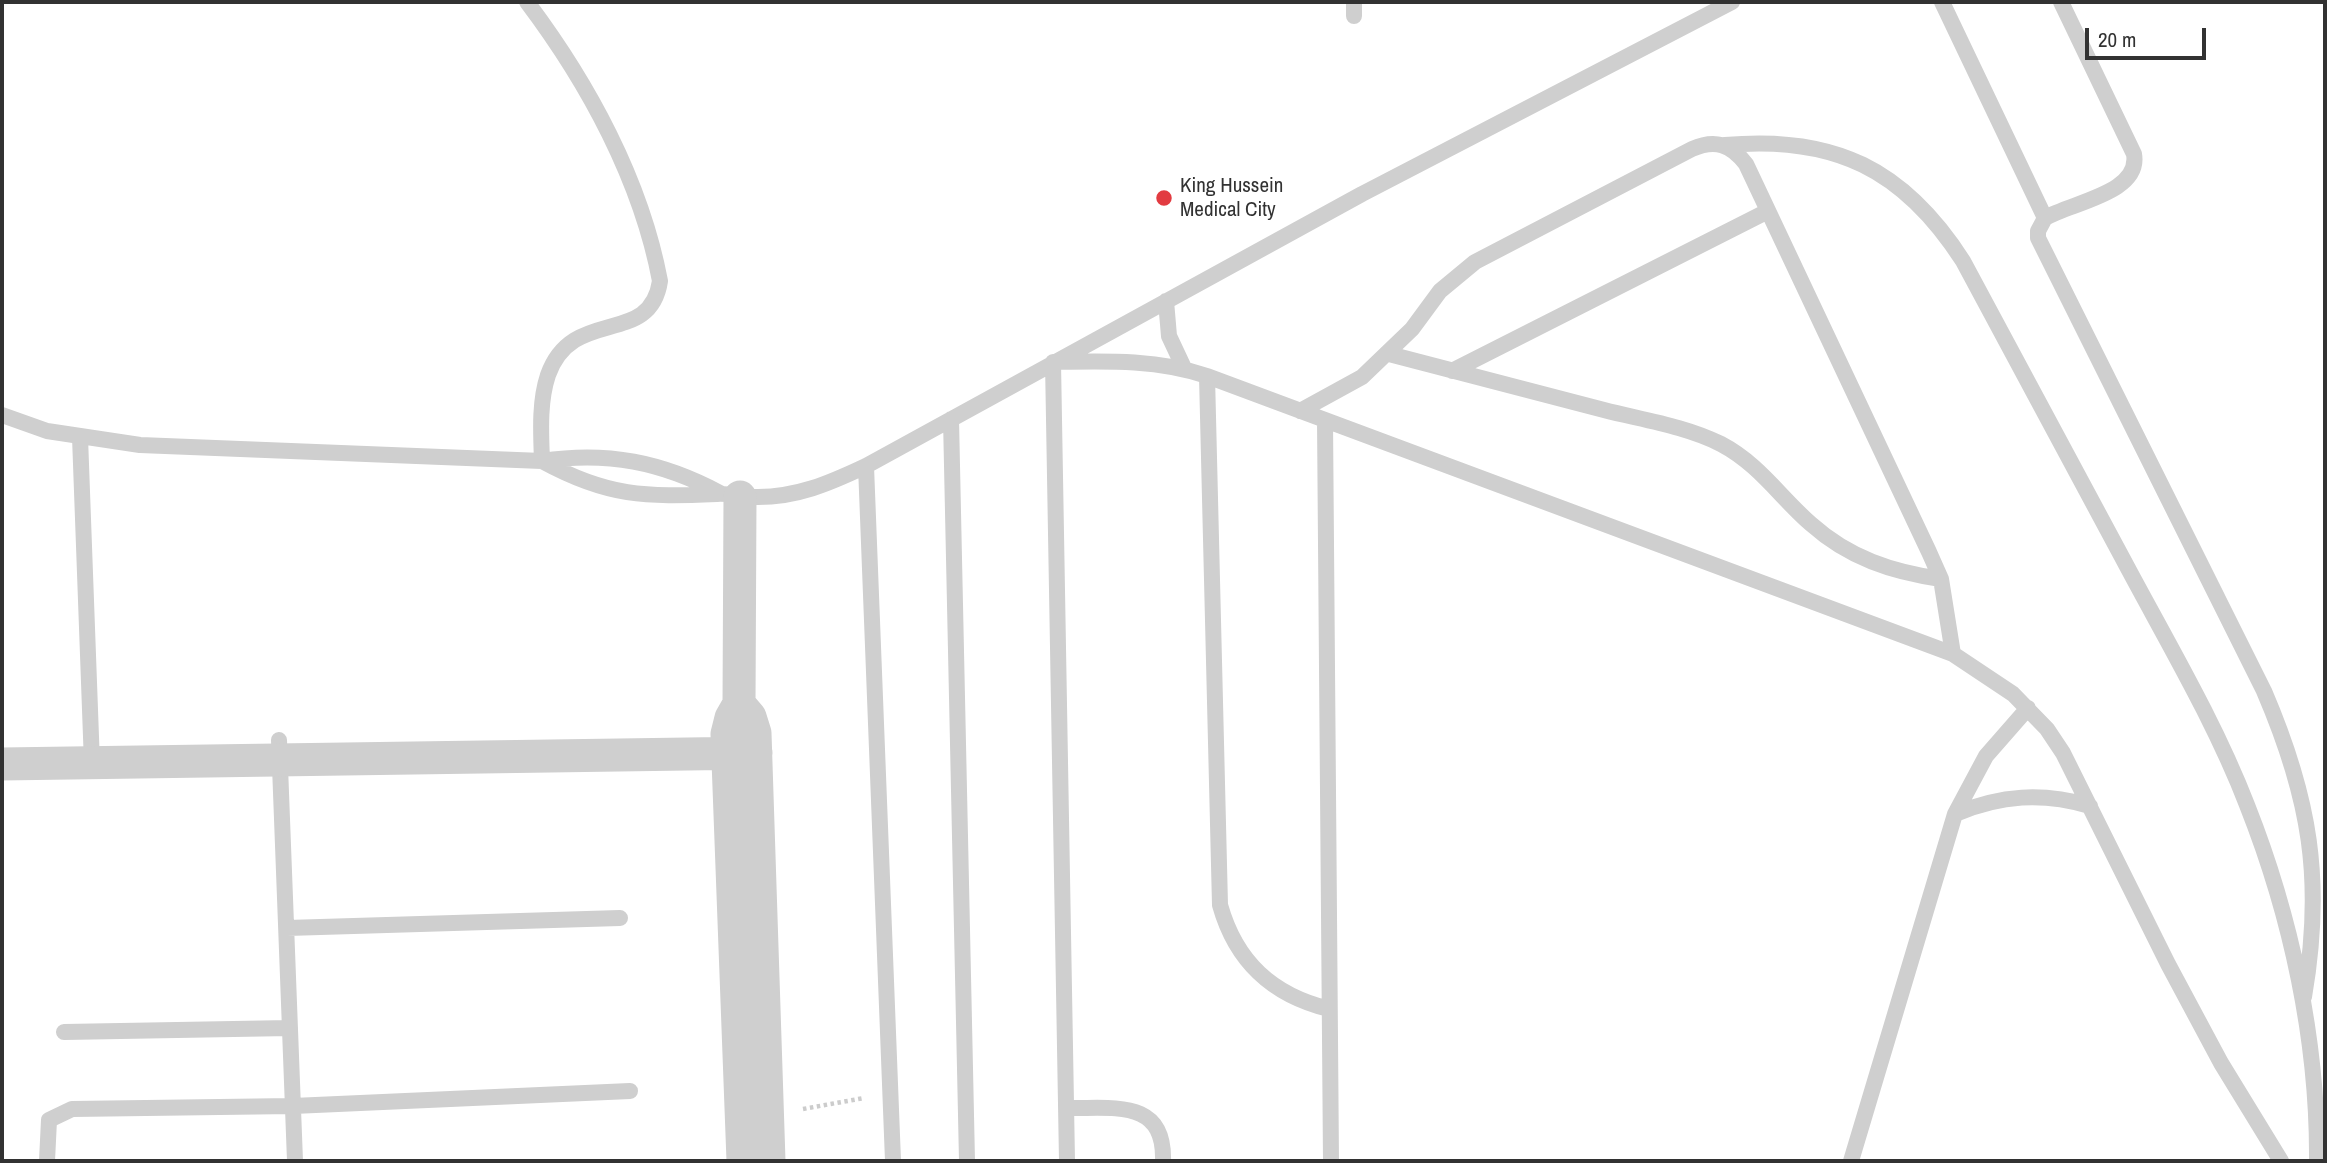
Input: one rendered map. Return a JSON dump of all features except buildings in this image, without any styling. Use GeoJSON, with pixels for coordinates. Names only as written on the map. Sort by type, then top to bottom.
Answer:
{"type":"FeatureCollection","features":[{"type":"Feature","properties":{"kind":"street"},"geometry":{"type":"LineString","coordinates":[[730,495],[741,736],[769,1161]]}},
{"type":"Feature","properties":{"kind":"street"},"geometry":{"type":"LineString","coordinates":[[2,741],[92,752],[280,751],[741,736]]}},
{"type":"Feature","properties":{"kind":"street"},"geometry":{"type":"LineString","coordinates":[[741,736],[743,1161]]}},
{"type":"Feature","properties":{"kind":"street"},"geometry":{"type":"LineString","coordinates":[[2,764],[92,752]]}},
{"type":"Feature","properties":{"kind":"lane"},"geometry":{"type":"LineString","coordinates":[[527,2],[568,60],[616,149],[639,208],[660,281],[658,293],[645,314],[622,324],[586,333],[556,359],[544,395],[542,461]]}},
{"type":"Feature","properties":{"kind":"lane"},"geometry":{"type":"LineString","coordinates":[[542,461],[590,483],[628,493],[667,498],[798,493],[820,487],[866,466],[1362,194],[1732,2]]}},
{"type":"Feature","properties":{"kind":"lane"},"geometry":{"type":"LineString","coordinates":[[1942,2],[2045,218]]}},
{"type":"Feature","properties":{"kind":"lane"},"geometry":{"type":"LineString","coordinates":[[2062,2],[2134,154],[2136,164],[2127,181],[2045,218],[2038,231],[2041,246],[2258,679],[2286,741],[2302,792],[2311,846],[2315,899],[2312,953],[2303,1006]]}},
{"type":"Feature","properties":{"kind":"lane"},"geometry":{"type":"LineString","coordinates":[[1300,411],[1362,377],[1389,354],[1440,291],[1475,262],[1692,149],[1714,143],[1796,144],[1830,151],[1863,164],[1893,182],[1921,204],[1944,231],[1963,261],[2219,740],[2247,804],[2270,870],[2303,1006],[2312,1075],[2317,1161]]}},
{"type":"Feature","properties":{"kind":"lane"},"geometry":{"type":"LineString","coordinates":[[1725,145],[1737,153],[1746,164],[1941,579],[1953,654]]}},
{"type":"Feature","properties":{"kind":"lane"},"geometry":{"type":"LineString","coordinates":[[1452,371],[1768,211]]}},
{"type":"Feature","properties":{"kind":"lane"},"geometry":{"type":"LineString","coordinates":[[1166,301],[1169,336],[1184,368]]}},
{"type":"Feature","properties":{"kind":"lane"},"geometry":{"type":"LineString","coordinates":[[1389,354],[1695,433],[1720,444],[1767,477],[1811,524],[1839,546],[1871,563],[1905,573],[1941,579]]}},
{"type":"Feature","properties":{"kind":"lane"},"geometry":{"type":"LineString","coordinates":[[1053,362],[1097,361],[1184,368],[1953,654],[1997,681],[2028,708],[2063,753],[2168,964],[2221,1063],[2281,1161]]}},
{"type":"Feature","properties":{"kind":"lane"},"geometry":{"type":"LineString","coordinates":[[1053,362],[1067,1161]]}},
{"type":"Feature","properties":{"kind":"lane"},"geometry":{"type":"LineString","coordinates":[[1207,376],[1220,905],[1226,928],[1251,968],[1287,995],[1329,1009]]}},
{"type":"Feature","properties":{"kind":"lane"},"geometry":{"type":"LineString","coordinates":[[2,415],[47,431],[79,438],[140,445],[542,461],[573,456],[634,460],[664,467],[730,495]]}},
{"type":"Feature","properties":{"kind":"lane"},"geometry":{"type":"LineString","coordinates":[[951,419],[967,1161]]}},
{"type":"Feature","properties":{"kind":"lane"},"geometry":{"type":"LineString","coordinates":[[1325,420],[1331,1161]]}},
{"type":"Feature","properties":{"kind":"lane"},"geometry":{"type":"LineString","coordinates":[[79,438],[92,752]]}},
{"type":"Feature","properties":{"kind":"lane"},"geometry":{"type":"LineString","coordinates":[[866,466],[893,1161]]}},
{"type":"Feature","properties":{"kind":"lane"},"geometry":{"type":"LineString","coordinates":[[1851,1161],[1955,814],[1986,756],[2028,708]]}},
{"type":"Feature","properties":{"kind":"lane"},"geometry":{"type":"LineString","coordinates":[[280,751],[295,1161]]}},
{"type":"Feature","properties":{"kind":"lane"},"geometry":{"type":"LineString","coordinates":[[1955,814],[2008,797],[2064,799],[2090,806]]}},
{"type":"Feature","properties":{"kind":"lane"},"geometry":{"type":"LineString","coordinates":[[287,928],[620,918]]}},
{"type":"Feature","properties":{"kind":"lane"},"geometry":{"type":"LineString","coordinates":[[64,1032],[290,1028]]}},
{"type":"Feature","properties":{"kind":"lane"},"geometry":{"type":"LineString","coordinates":[[47,1161],[49,1120],[72,1109],[293,1106],[630,1091]]}},
{"type":"Feature","properties":{"kind":"lane"},"geometry":{"type":"LineString","coordinates":[[1066,1108],[1121,1109],[1143,1114],[1158,1129],[1163,1161]]}},
{"type":"Feature","properties":{"kind":"path"},"geometry":{"type":"LineString","coordinates":[[768,1115],[890,1093]]}},
{"type":"Feature","properties":{"kind":"place","name":"King Hussein Medical City"},"geometry":{"type":"Point","coordinates":[1164,198]}}]}
